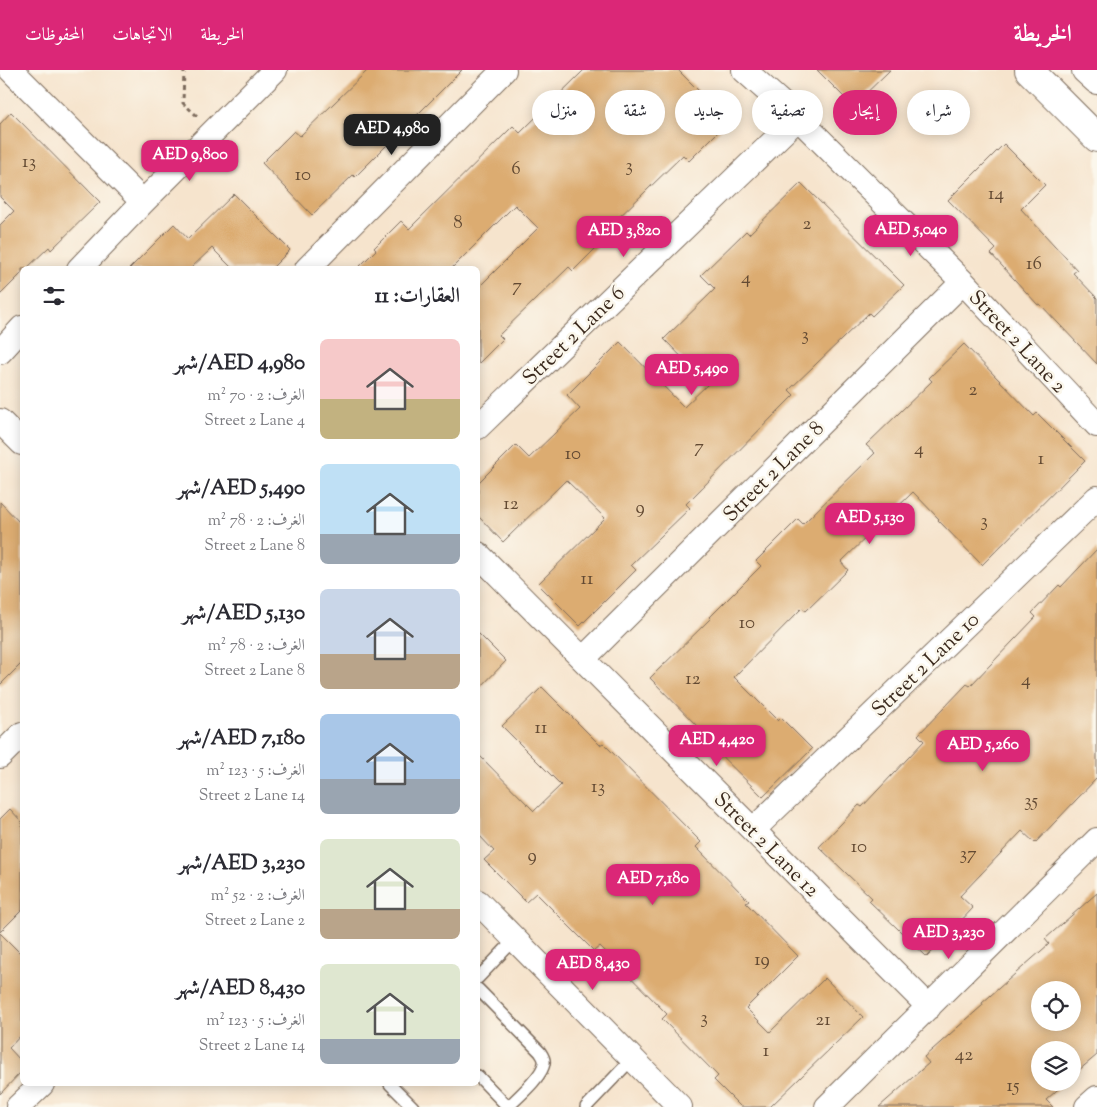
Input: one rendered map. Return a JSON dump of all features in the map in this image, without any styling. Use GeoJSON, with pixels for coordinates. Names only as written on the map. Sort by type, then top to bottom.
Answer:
{"type":"FeatureCollection","features":[{"type":"Feature","properties":{"kind":"street"},"geometry":{"type":"LineString","coordinates":[[11,70],[143,202]]}},
{"type":"Feature","properties":{"kind":"street"},"geometry":{"type":"LineString","coordinates":[[83,266],[143,202],[275,70]]}},
{"type":"Feature","properties":{"kind":"street"},"geometry":{"type":"LineString","coordinates":[[310,266],[504,70]]}},
{"type":"Feature","properties":{"kind":"street","name":"Street 2 Lane 2"},"geometry":{"type":"LineString","coordinates":[[744,70],[766,90]]}},
{"type":"Feature","properties":{"kind":"street"},"geometry":{"type":"LineString","coordinates":[[1029,70],[1097,138]]}},
{"type":"Feature","properties":{"kind":"street"},"geometry":{"type":"LineString","coordinates":[[1086,70],[1097,80]]}},
{"type":"Feature","properties":{"kind":"street","name":"Street 2 Lane 6"},"geometry":{"type":"LineString","coordinates":[[480,425],[780,135]]}},
{"type":"Feature","properties":{"kind":"street","name":"Street 2 Lane 2"},"geometry":{"type":"LineString","coordinates":[[815,135],[963,282],[1097,425]]}},
{"type":"Feature","properties":{"kind":"street","name":"Street 2 Lane 8"},"geometry":{"type":"LineString","coordinates":[[583,659],[963,282]]}},
{"type":"Feature","properties":{"kind":"street"},"geometry":{"type":"LineString","coordinates":[[0,352],[20,330]]}},
{"type":"Feature","properties":{"kind":"street"},"geometry":{"type":"LineString","coordinates":[[0,420],[20,441]]}},
{"type":"Feature","properties":{"kind":"street","name":"Street 2 Lane 10"},"geometry":{"type":"LineString","coordinates":[[753,830],[1097,498]]}},
{"type":"Feature","properties":{"kind":"street","name":"Street 2 Lane 12"},"geometry":{"type":"LineString","coordinates":[[480,556],[929,1007]]}},
{"type":"Feature","properties":{"kind":"street"},"geometry":{"type":"LineString","coordinates":[[0,756],[20,736]]}},
{"type":"Feature","properties":{"kind":"street"},"geometry":{"type":"LineString","coordinates":[[827,1107],[1097,840]]}},
{"type":"Feature","properties":{"kind":"street"},"geometry":{"type":"LineString","coordinates":[[480,904],[680,1107]]}},
{"type":"Feature","properties":{"kind":"street"},"geometry":{"type":"LineString","coordinates":[[18,1107],[40,1086]]}},
{"type":"Feature","properties":{"kind":"street"},"geometry":{"type":"LineString","coordinates":[[1087,1107],[1097,1098]]}},
{"type":"Feature","properties":{"kind":"lane"},"geometry":{"type":"LineString","coordinates":[[480,976],[514,940]]}},
{"type":"Feature","properties":{"kind":"lane"},"geometry":{"type":"LineString","coordinates":[[480,990],[540,1052],[545,1063],[540,1075],[508,1107],[480,1078]]}},
{"type":"Feature","properties":{"kind":"lane"},"geometry":{"type":"LineString","coordinates":[[586,1107],[632,1058]]}},
{"type":"Feature","properties":{"kind":"lane"},"geometry":{"type":"LineString","coordinates":[[392,1086],[413,1107]]}},
{"type":"Feature","properties":{"kind":"path"},"geometry":{"type":"LineString","coordinates":[[184,70],[183,103],[214,131]]}},
{"type":"Feature","properties":{"kind":"building"},"geometry":{"type":"Polygon","coordinates":[[[368,70],[462,70],[355,177],[353,175],[312,215],[262,163],[294,131],[300,136],[368,70]]]}},
{"type":"Feature","properties":{"kind":"building"},"geometry":{"type":"Polygon","coordinates":[[[584,70],[678,70],[698,90],[675,90],[675,135],[715,135],[689,161],[683,155],[609,227],[613,231],[573,271],[569,267],[499,335],[503,339],[480,362],[480,286],[538,228],[515,205],[454,266],[360,266],[376,250],[374,248],[401,221],[409,229],[513,126],[520,133],[532,121],[532,135],[595,135],[595,90],[564,90],[584,70]]]}},
{"type":"Feature","properties":{"kind":"building"},"geometry":{"type":"Polygon","coordinates":[[[817,70],[890,70],[869,90],[837,90],[817,70]]]}},
{"type":"Feature","properties":{"kind":"building"},"geometry":{"type":"Polygon","coordinates":[[[11,112],[100,202],[51,250],[49,247],[29,266],[20,266],[20,275],[0,295],[0,225],[14,211],[0,197],[0,124],[11,112]]]}},
{"type":"Feature","properties":{"kind":"building"},"geometry":{"type":"Polygon","coordinates":[[[1004,144],[1045,185],[1021,209],[1077,270],[1073,273],[1097,298],[1097,364],[1040,304],[1038,305],[991,254],[996,249],[948,200],[1004,144]]]}},
{"type":"Feature","properties":{"kind":"building"},"geometry":{"type":"Polygon","coordinates":[[[801,183],[904,285],[872,316],[869,313],[789,390],[794,395],[686,504],[690,508],[631,565],[636,570],[580,626],[538,584],[605,518],[566,480],[503,542],[480,518],[480,481],[516,445],[529,458],[580,409],[567,395],[620,342],[684,407],[708,384],[664,339],[715,289],[701,275],[746,231],[749,234],[801,183]]]}},
{"type":"Feature","properties":{"kind":"building"},"geometry":{"type":"Polygon","coordinates":[[[234,194],[290,250],[274,266],[230,266],[212,248],[193,266],[132,266],[174,224],[188,239],[234,194]]]}},
{"type":"Feature","properties":{"kind":"building"},"geometry":{"type":"Polygon","coordinates":[[[964,344],[1034,416],[1037,413],[1085,461],[982,565],[913,492],[841,562],[848,570],[806,611],[802,608],[734,677],[778,721],[781,718],[812,749],[763,797],[698,733],[701,730],[650,678],[761,566],[756,561],[798,519],[803,524],[875,453],[866,445],[932,381],[929,378],[964,344]]]}},
{"type":"Feature","properties":{"kind":"building"},"geometry":{"type":"Polygon","coordinates":[[[0,502],[20,523],[20,665],[0,685],[0,502]]]}},
{"type":"Feature","properties":{"kind":"building"},"geometry":{"type":"Polygon","coordinates":[[[1097,549],[1097,778],[1035,843],[1022,831],[960,896],[973,908],[927,957],[869,901],[872,898],[819,847],[859,805],[862,807],[924,741],[918,735],[967,684],[970,686],[1036,617],[1032,613],[1059,585],[1061,587],[1097,549]]]}},
{"type":"Feature","properties":{"kind":"building"},"geometry":{"type":"Polygon","coordinates":[[[480,635],[506,661],[480,688],[480,635]]]}},
{"type":"Feature","properties":{"kind":"building"},"geometry":{"type":"Polygon","coordinates":[[[542,687],[600,745],[603,743],[701,842],[696,847],[749,901],[746,903],[798,956],[746,1008],[770,1032],[825,978],[863,1017],[770,1107],[741,1107],[714,1080],[718,1076],[662,1019],[667,1014],[600,946],[594,951],[536,893],[526,902],[484,860],[494,851],[480,836],[480,756],[534,811],[561,785],[502,726],[542,687]]]}},
{"type":"Feature","properties":{"kind":"building"},"geometry":{"type":"Polygon","coordinates":[[[10,809],[20,820],[20,912],[0,932],[0,819],[10,809]]]}},
{"type":"Feature","properties":{"kind":"building"},"geometry":{"type":"Polygon","coordinates":[[[1097,893],[1097,1055],[1081,1068],[1081,1041],[1031,1041],[1031,1091],[1056,1091],[1046,1100],[1053,1107],[879,1107],[929,1063],[924,1057],[1049,944],[1045,939],[1097,893]]]}},
{"type":"Feature","properties":{"kind":"building"},"geometry":{"type":"Polygon","coordinates":[[[0,933],[20,953],[20,1036],[9,1048],[20,1060],[20,1073],[0,1094],[0,933]]]}}]}
